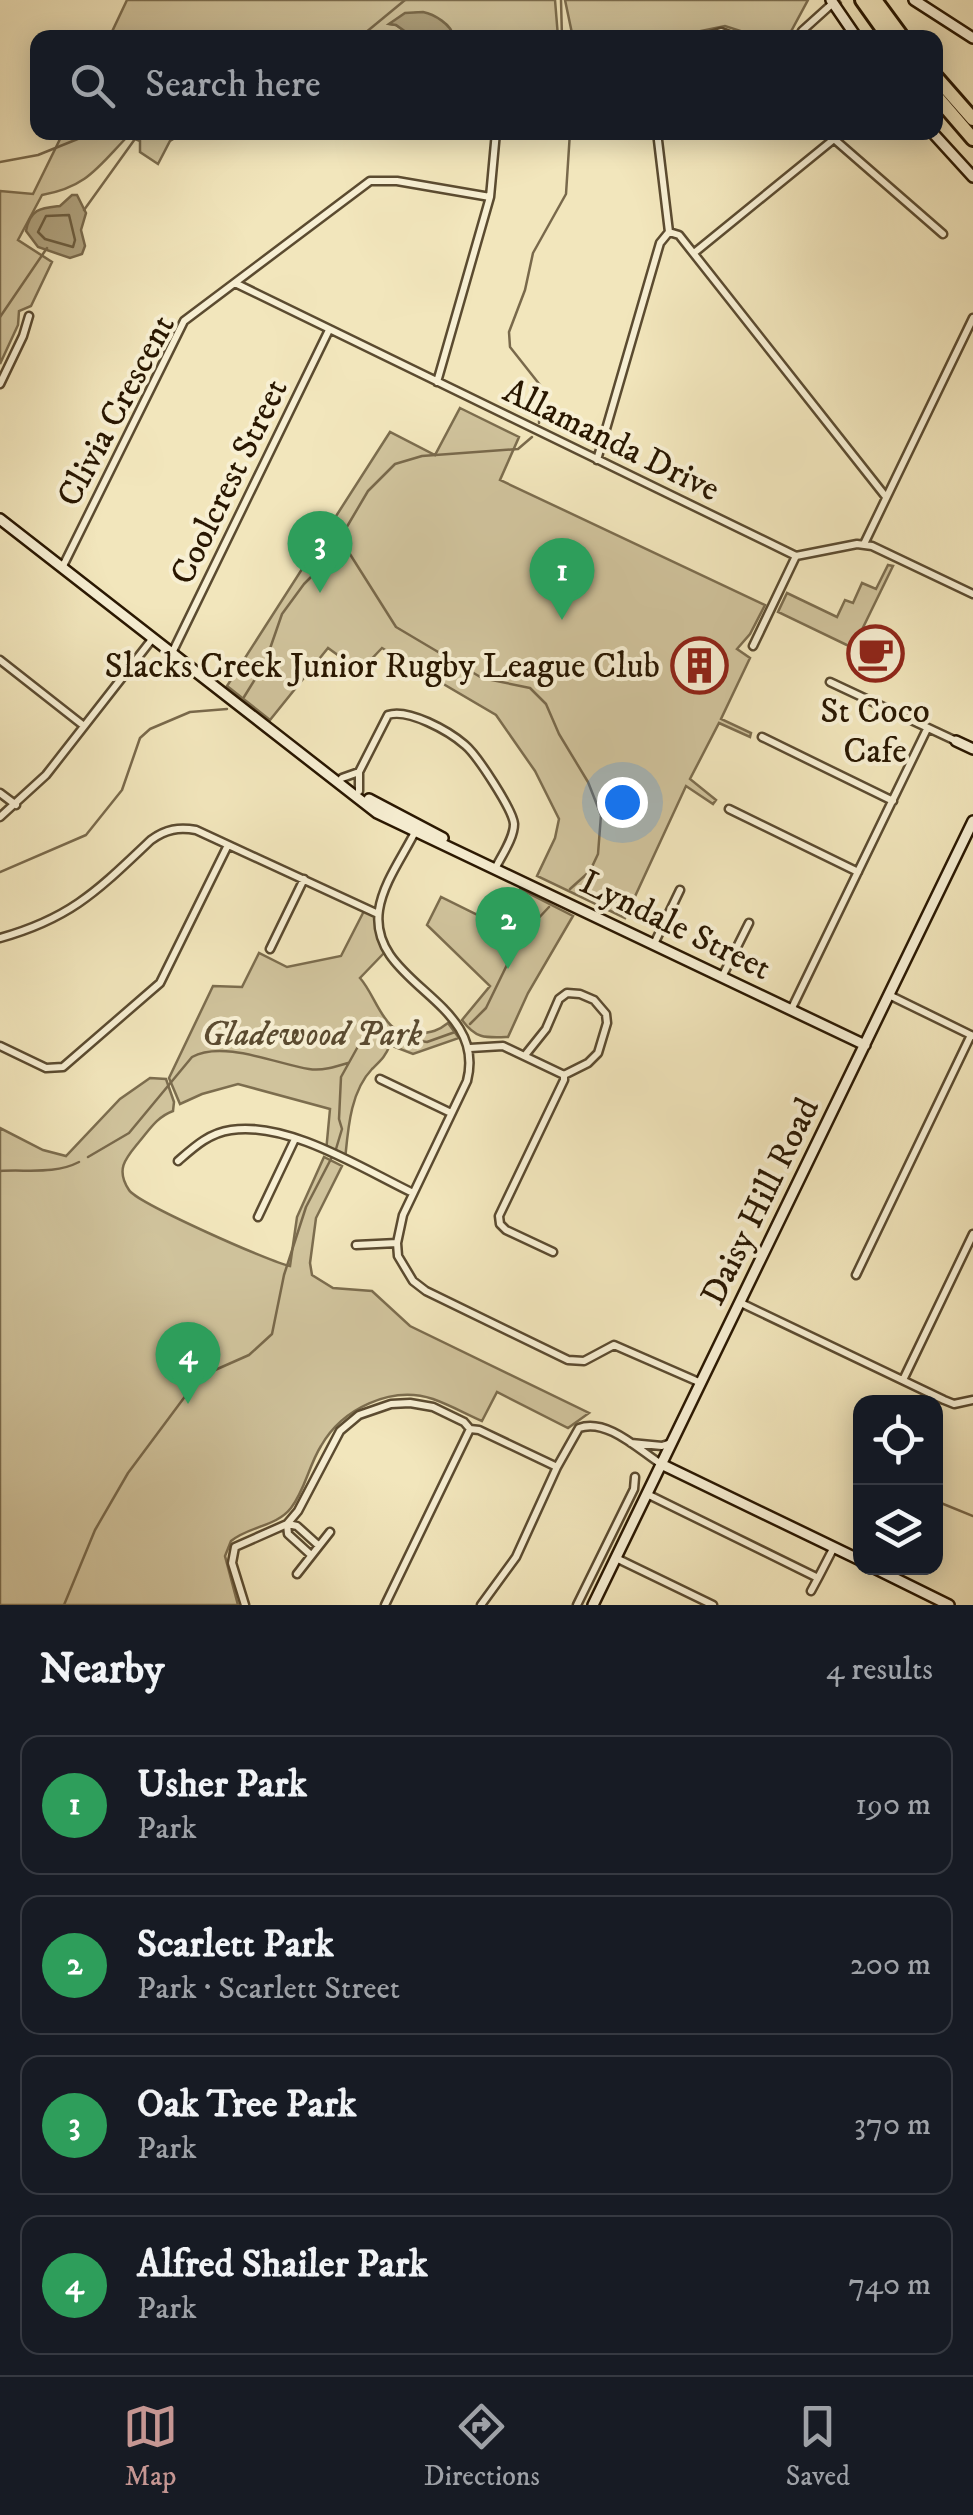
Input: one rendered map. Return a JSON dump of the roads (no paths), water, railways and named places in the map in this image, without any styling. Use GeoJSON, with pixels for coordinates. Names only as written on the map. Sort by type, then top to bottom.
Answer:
{"type":"FeatureCollection","features":[{"type":"Feature","properties":{"kind":"highway"},"geometry":{"type":"LineString","coordinates":[[862,0],[883,30]]}},
{"type":"Feature","properties":{"kind":"highway"},"geometry":{"type":"LineString","coordinates":[[876,0],[897,30]]}},
{"type":"Feature","properties":{"kind":"highway"},"geometry":{"type":"LineString","coordinates":[[943,85],[973,119]]}},
{"type":"Feature","properties":{"kind":"highway"},"geometry":{"type":"LineString","coordinates":[[943,104],[973,139]]}},
{"type":"Feature","properties":{"kind":"street"},"geometry":{"type":"LineString","coordinates":[[914,0],[973,38]]}},
{"type":"Feature","properties":{"kind":"street"},"geometry":{"type":"LineString","coordinates":[[805,30],[832,2],[851,30]]}},
{"type":"Feature","properties":{"kind":"street"},"geometry":{"type":"LineString","coordinates":[[437,382],[490,197],[495,140]]}},
{"type":"Feature","properties":{"kind":"street"},"geometry":{"type":"LineString","coordinates":[[597,460],[660,242],[669,232],[658,140]]}},
{"type":"Feature","properties":{"kind":"street"},"geometry":{"type":"LineString","coordinates":[[694,253],[830,140]]}},
{"type":"Feature","properties":{"kind":"street"},"geometry":{"type":"LineString","coordinates":[[839,140],[944,234]]}},
{"type":"Feature","properties":{"kind":"street"},"geometry":{"type":"LineString","coordinates":[[939,140],[973,177]]}},
{"type":"Feature","properties":{"kind":"street","name":"Clivia Crescent"},"geometry":{"type":"LineString","coordinates":[[62,568],[184,321],[370,181],[397,181],[490,197]]}},
{"type":"Feature","properties":{"kind":"street"},"geometry":{"type":"LineString","coordinates":[[669,232],[679,234],[886,497]]}},
{"type":"Feature","properties":{"kind":"street","name":"Allamanda Drive"},"geometry":{"type":"LineString","coordinates":[[235,283],[796,556]]}},
{"type":"Feature","properties":{"kind":"street"},"geometry":{"type":"LineString","coordinates":[[0,384],[29,316]]}},
{"type":"Feature","properties":{"kind":"street"},"geometry":{"type":"LineString","coordinates":[[864,544],[973,318]]}},
{"type":"Feature","properties":{"kind":"street","name":"Coolcrest Street"},"geometry":{"type":"LineString","coordinates":[[172,653],[330,330]]}},
{"type":"Feature","properties":{"kind":"street","name":"Lyndale Street"},"geometry":{"type":"LineString","coordinates":[[0,519],[369,808],[865,1046]]}},
{"type":"Feature","properties":{"kind":"street"},"geometry":{"type":"LineString","coordinates":[[752,646],[796,556],[864,544],[973,594]]}},
{"type":"Feature","properties":{"kind":"street"},"geometry":{"type":"LineString","coordinates":[[0,817],[46,775],[153,638]]}},
{"type":"Feature","properties":{"kind":"street"},"geometry":{"type":"LineString","coordinates":[[0,660],[84,726]]}},
{"type":"Feature","properties":{"kind":"street"},"geometry":{"type":"LineString","coordinates":[[830,682],[973,749]]}},
{"type":"Feature","properties":{"kind":"street"},"geometry":{"type":"LineString","coordinates":[[359,791],[359,772],[388,715],[406,714],[454,738],[475,756],[513,818],[514,831],[496,867]]}},
{"type":"Feature","properties":{"kind":"street"},"geometry":{"type":"LineString","coordinates":[[791,1010],[926,729]]}},
{"type":"Feature","properties":{"kind":"street","name":"Lyndale Street"},"geometry":{"type":"LineString","coordinates":[[272,732],[374,804],[417,829]]}},
{"type":"Feature","properties":{"kind":"street"},"geometry":{"type":"LineString","coordinates":[[762,737],[893,800]]}},
{"type":"Feature","properties":{"kind":"street"},"geometry":{"type":"LineString","coordinates":[[342,778],[359,772]]}},
{"type":"Feature","properties":{"kind":"street"},"geometry":{"type":"LineString","coordinates":[[0,793],[16,805]]}},
{"type":"Feature","properties":{"kind":"street"},"geometry":{"type":"LineString","coordinates":[[729,809],[858,872]]}},
{"type":"Feature","properties":{"kind":"street","name":"Daisy Hill Road"},"geometry":{"type":"LineString","coordinates":[[593,1605],[973,821]]}},
{"type":"Feature","properties":{"kind":"street"},"geometry":{"type":"LineString","coordinates":[[0,938],[30,930],[80,905],[160,833],[183,828],[378,914]]}},
{"type":"Feature","properties":{"kind":"street"},"geometry":{"type":"LineString","coordinates":[[417,829],[382,897],[378,914],[386,946],[395,962],[458,1024],[470,1048],[471,1064],[403,1216],[397,1243],[404,1268],[426,1291],[568,1360],[584,1361],[614,1345],[702,1384]]}},
{"type":"Feature","properties":{"kind":"street"},"geometry":{"type":"LineString","coordinates":[[0,1046],[46,1068],[63,1067],[154,991],[228,845]]}},
{"type":"Feature","properties":{"kind":"street"},"geometry":{"type":"LineString","coordinates":[[270,949],[304,880]]}},
{"type":"Feature","properties":{"kind":"street"},"geometry":{"type":"LineString","coordinates":[[654,944],[680,890]]}},
{"type":"Feature","properties":{"kind":"street"},"geometry":{"type":"LineString","coordinates":[[722,977],[748,922]]}},
{"type":"Feature","properties":{"kind":"street"},"geometry":{"type":"LineString","coordinates":[[526,1054],[546,1029],[559,999],[567,994],[580,994],[594,1000],[606,1014],[607,1023],[598,1053],[588,1064],[564,1075]]}},
{"type":"Feature","properties":{"kind":"street"},"geometry":{"type":"LineString","coordinates":[[856,1276],[972,1036],[889,995]]}},
{"type":"Feature","properties":{"kind":"street"},"geometry":{"type":"LineString","coordinates":[[470,1048],[503,1046],[564,1075]]}},
{"type":"Feature","properties":{"kind":"street"},"geometry":{"type":"LineString","coordinates":[[553,1252],[506,1230],[499,1216],[564,1075]]}},
{"type":"Feature","properties":{"kind":"street"},"geometry":{"type":"LineString","coordinates":[[380,1080],[451,1113]]}},
{"type":"Feature","properties":{"kind":"street"},"geometry":{"type":"LineString","coordinates":[[178,1161],[198,1144],[231,1130],[253,1129],[295,1139],[414,1193]]}},
{"type":"Feature","properties":{"kind":"street"},"geometry":{"type":"LineString","coordinates":[[258,1216],[295,1139]]}},
{"type":"Feature","properties":{"kind":"street"},"geometry":{"type":"LineString","coordinates":[[903,1380],[973,1234]]}},
{"type":"Feature","properties":{"kind":"street"},"geometry":{"type":"LineString","coordinates":[[356,1246],[397,1243]]}},
{"type":"Feature","properties":{"kind":"street"},"geometry":{"type":"LineString","coordinates":[[741,1303],[954,1404],[973,1400]]}},
{"type":"Feature","properties":{"kind":"street"},"geometry":{"type":"LineString","coordinates":[[245,1605],[232,1554],[240,1542],[287,1524],[298,1511],[334,1439],[360,1416],[392,1404],[410,1402],[433,1407],[470,1429],[556,1467]]}},
{"type":"Feature","properties":{"kind":"street"},"geometry":{"type":"LineString","coordinates":[[481,1605],[516,1557],[556,1467],[579,1428],[589,1425],[604,1429],[662,1464],[853,1556]]}},
{"type":"Feature","properties":{"kind":"street"},"geometry":{"type":"LineString","coordinates":[[384,1605],[470,1429]]}},
{"type":"Feature","properties":{"kind":"street"},"geometry":{"type":"LineString","coordinates":[[630,1444],[672,1443]]}},
{"type":"Feature","properties":{"kind":"street"},"geometry":{"type":"LineString","coordinates":[[577,1605],[634,1489],[635,1477]]}},
{"type":"Feature","properties":{"kind":"street"},"geometry":{"type":"LineString","coordinates":[[646,1494],[818,1578]]}},
{"type":"Feature","properties":{"kind":"street"},"geometry":{"type":"LineString","coordinates":[[287,1524],[297,1526],[318,1545]]}},
{"type":"Feature","properties":{"kind":"street"},"geometry":{"type":"LineString","coordinates":[[287,1524],[288,1534],[310,1554]]}},
{"type":"Feature","properties":{"kind":"street"},"geometry":{"type":"LineString","coordinates":[[297,1574],[330,1532]]}},
{"type":"Feature","properties":{"kind":"street"},"geometry":{"type":"LineString","coordinates":[[812,1591],[834,1547]]}},
{"type":"Feature","properties":{"kind":"street"},"geometry":{"type":"LineString","coordinates":[[616,1558],[712,1605]]}},
{"type":"Feature","properties":{"kind":"street"},"geometry":{"type":"LineString","coordinates":[[888,1575],[949,1605]]}},
{"type":"Feature","properties":{"kind":"water"},"geometry":{"type":"Polygon","coordinates":[[[405,13],[432,15],[450,30],[403,30],[389,24],[405,13]]]}},
{"type":"Feature","properties":{"kind":"water"},"geometry":{"type":"Polygon","coordinates":[[[77,195],[86,213],[81,230],[85,246],[82,254],[70,258],[38,247],[26,231],[34,214],[60,206],[77,195]]]}},
{"type":"Feature","properties":{"kind":"waterway"},"geometry":{"type":"LineString","coordinates":[[369,30],[405,0]]}},
{"type":"Feature","properties":{"kind":"waterway"},"geometry":{"type":"LineString","coordinates":[[561,0],[562,30]]}},
{"type":"Feature","properties":{"kind":"waterway"},"geometry":{"type":"LineString","coordinates":[[0,162],[38,155],[75,140]]}},
{"type":"Feature","properties":{"kind":"waterway"},"geometry":{"type":"LineString","coordinates":[[84,210],[134,140]]}},
{"type":"Feature","properties":{"kind":"waterway"},"geometry":{"type":"LineString","coordinates":[[539,423],[540,385],[510,347],[509,332],[525,290],[533,253],[566,194],[569,140]]}},
{"type":"Feature","properties":{"kind":"waterway"},"geometry":{"type":"LineString","coordinates":[[0,317],[47,248]]}},
{"type":"Feature","properties":{"kind":"waterway"},"geometry":{"type":"LineString","coordinates":[[532,437],[518,449],[422,456],[395,464],[368,491],[345,530],[348,551],[396,627],[482,678],[530,688],[546,704],[588,782],[601,815],[598,854],[590,871],[570,889]]}},
{"type":"Feature","properties":{"kind":"waterway"},"geometry":{"type":"LineString","coordinates":[[244,697],[265,663],[282,614],[321,567],[347,552]]}},
{"type":"Feature","properties":{"kind":"waterway"},"geometry":{"type":"LineString","coordinates":[[0,872],[86,835],[122,790],[140,738],[150,729],[190,712],[227,709]]}},
{"type":"Feature","properties":{"kind":"waterway"},"geometry":{"type":"LineString","coordinates":[[470,1024],[486,1008],[520,938],[549,907]]}},
{"type":"Feature","properties":{"kind":"waterway"},"geometry":{"type":"LineString","coordinates":[[336,1149],[342,1129],[341,1077],[361,1041],[377,1034],[427,1042],[455,1032]]}},
{"type":"Feature","properties":{"kind":"waterway"},"geometry":{"type":"LineString","coordinates":[[88,1157],[129,1133],[192,1057],[205,1052],[234,1052],[314,1069],[348,1063]]}},
{"type":"Feature","properties":{"kind":"waterway"},"geometry":{"type":"LineString","coordinates":[[64,1605],[95,1530],[128,1473],[195,1383],[249,1355],[272,1334],[284,1275],[306,1207],[332,1157]]}},
{"type":"Feature","properties":{"kind":"waterway"},"geometry":{"type":"LineString","coordinates":[[0,1171],[50,1170],[79,1162]]}},
{"type":"Feature","properties":{"kind":"waterway"},"geometry":{"type":"LineString","coordinates":[[943,1504],[973,1516]]}},
{"type":"Feature","properties":{"kind":"place","name":"Oak Tree Park"},"geometry":{"type":"Point","coordinates":[320,593]}},
{"type":"Feature","properties":{"kind":"place","name":"Usher Park"},"geometry":{"type":"Point","coordinates":[562,620]}},
{"type":"Feature","properties":{"kind":"place","name":"St Coco Cafe"},"geometry":{"type":"Point","coordinates":[875,654]}},
{"type":"Feature","properties":{"kind":"place","name":"Slacks Creek Junior Rugby League Club"},"geometry":{"type":"Point","coordinates":[699,665]}},
{"type":"Feature","properties":{"kind":"place","name":"Scarlett Park"},"geometry":{"type":"Point","coordinates":[508,969]}},
{"type":"Feature","properties":{"kind":"place","name":"Alfred Shailer Park"},"geometry":{"type":"Point","coordinates":[188,1404]}},
{"type":"Feature","properties":{"kind":"park label","name":"Gladewood Park"},"geometry":{"type":"Point","coordinates":[312,1033]}}]}
